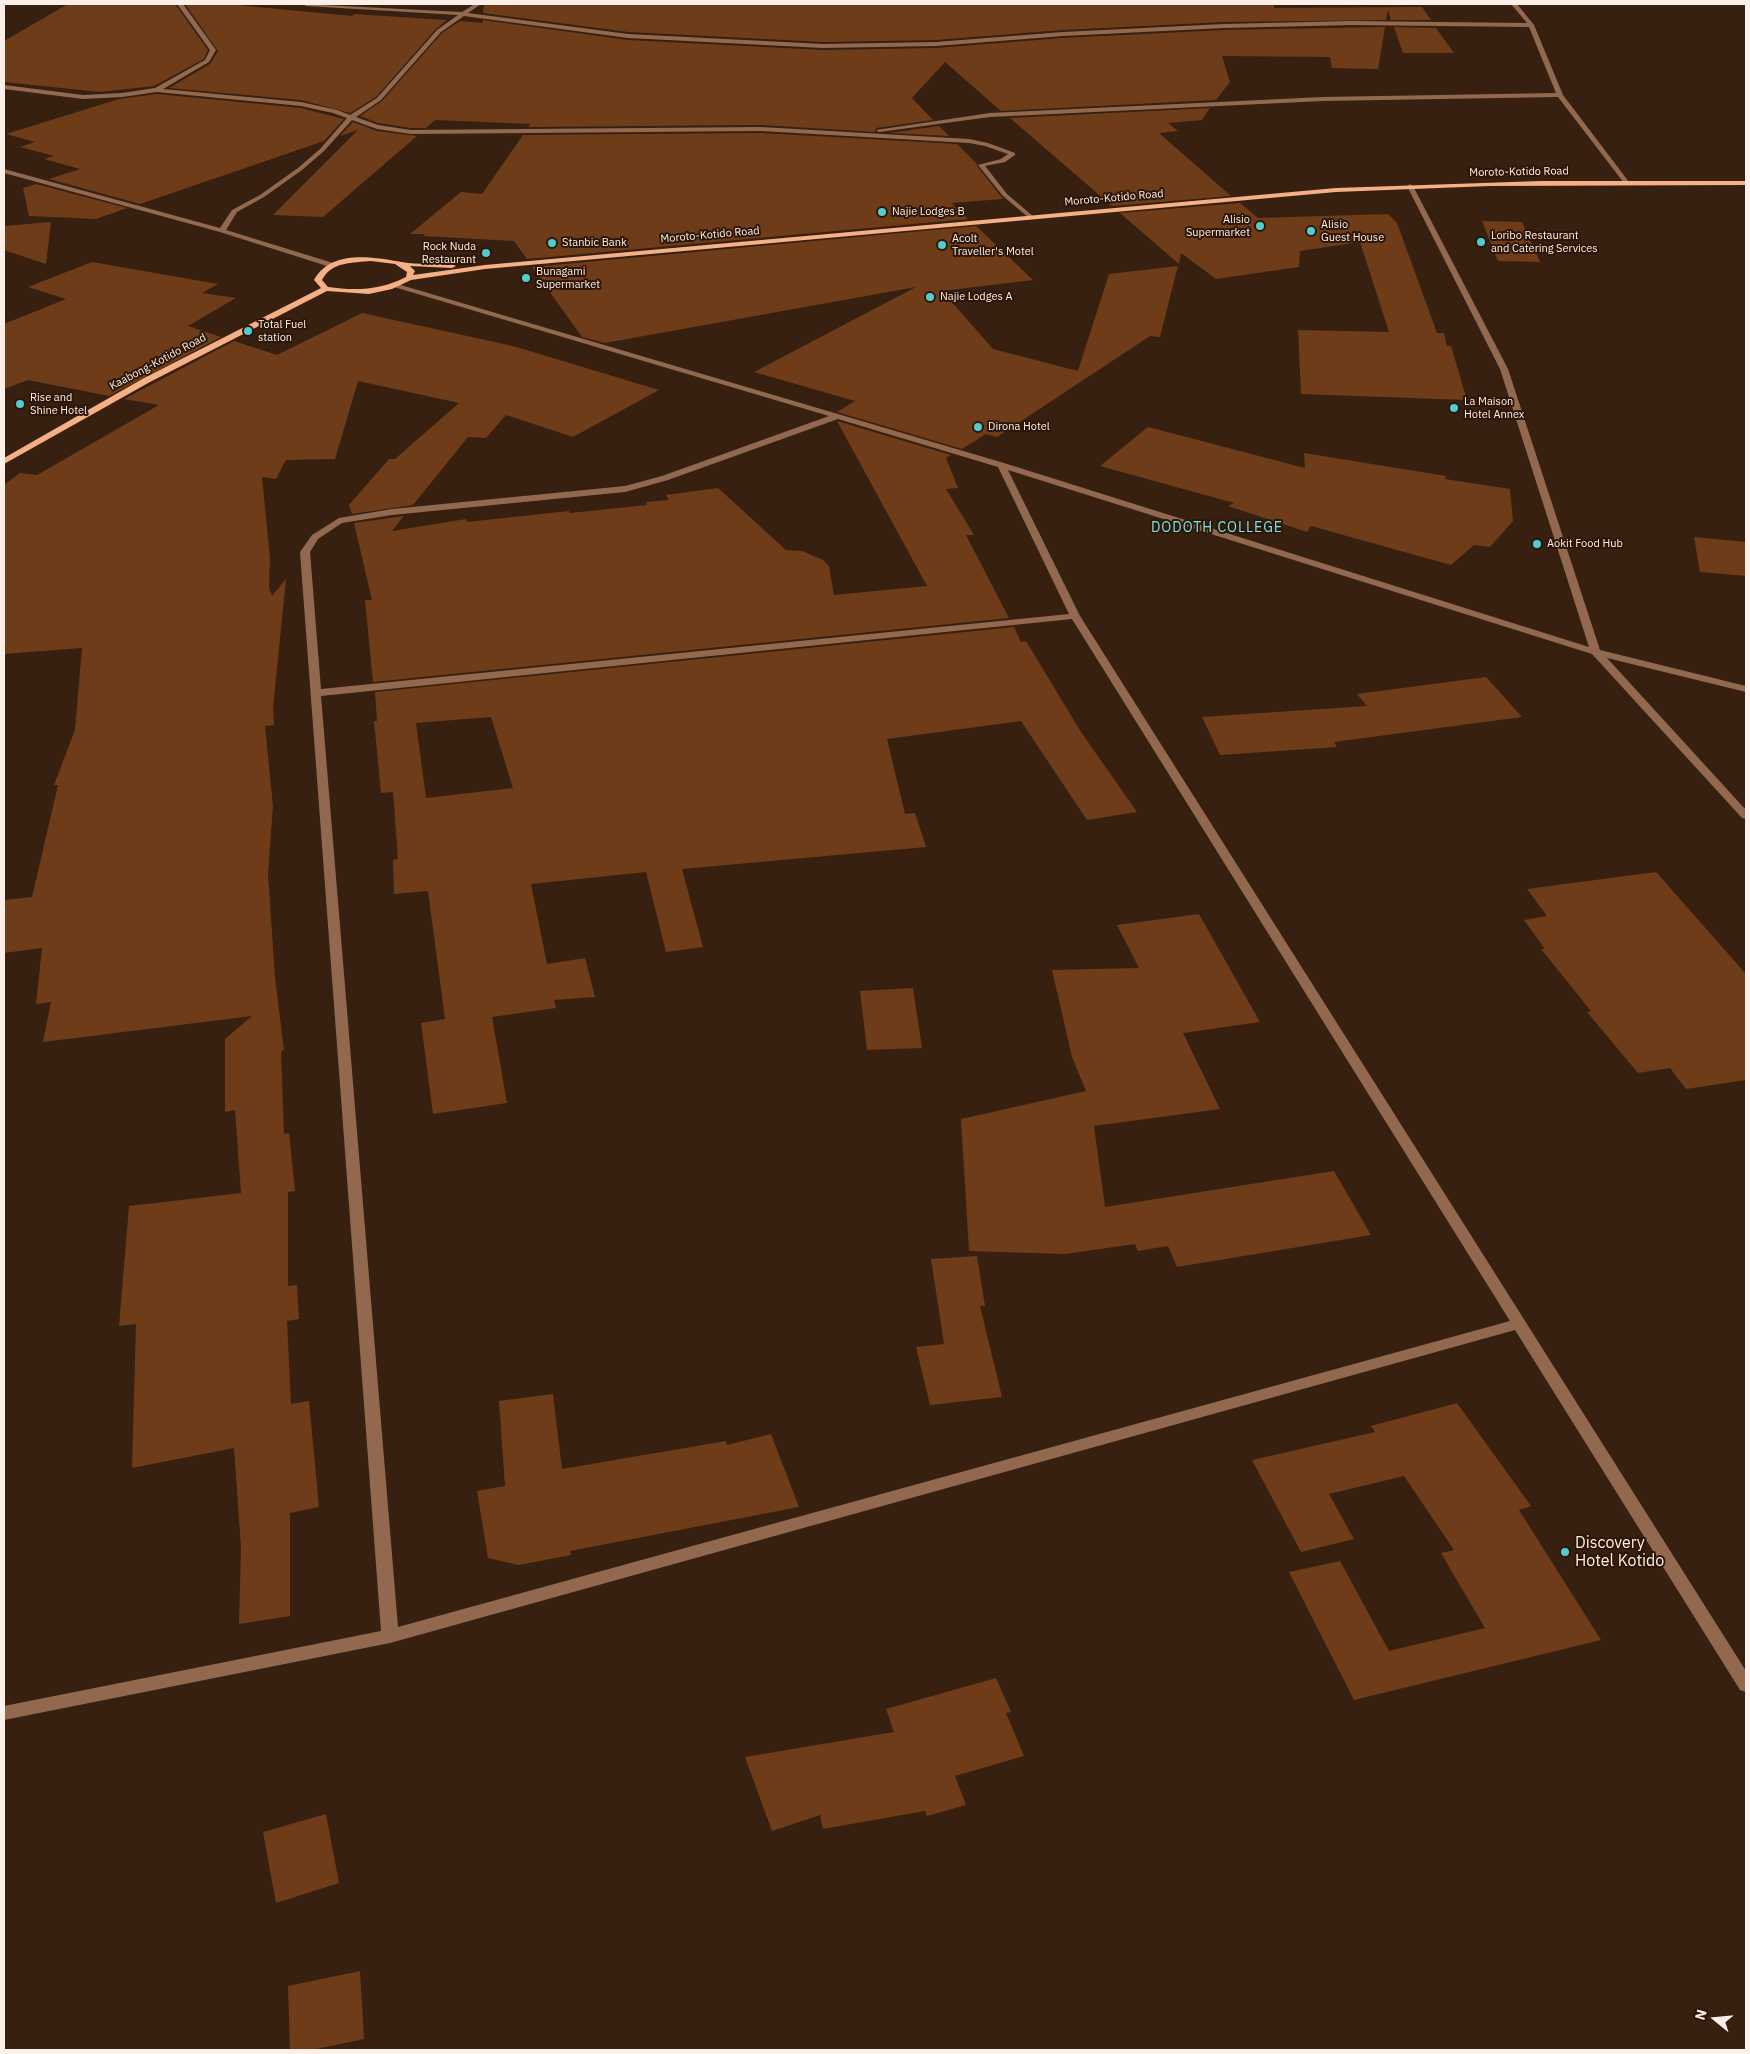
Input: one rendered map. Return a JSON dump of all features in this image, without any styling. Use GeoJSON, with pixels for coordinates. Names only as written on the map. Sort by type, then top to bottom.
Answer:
{"type":"FeatureCollection","features":[{"type":"Feature","properties":{"kind":"main road","name":"Moroto-Kotido Road"},"geometry":{"type":"LineString","coordinates":[[409,278],[485,267],[1336,190],[1410,186],[1626,182],[1746,183]]}},
{"type":"Feature","properties":{"kind":"main road","name":"Moroto-Kotido Road"},"geometry":{"type":"LineString","coordinates":[[330,264],[371,259],[390,260],[404,264],[485,267]]}},
{"type":"Feature","properties":{"kind":"main road"},"geometry":{"type":"LineString","coordinates":[[330,264],[321,272],[318,280],[326,289],[358,292],[379,290],[397,285],[409,278],[411,271],[404,264]]}},
{"type":"Feature","properties":{"kind":"main road","name":"Kaabong-Kotido Road"},"geometry":{"type":"LineString","coordinates":[[4,461],[147,380],[326,289]]}},
{"type":"Feature","properties":{"kind":"street"},"geometry":{"type":"LineString","coordinates":[[157,90],[207,61],[213,50],[180,4]]}},
{"type":"Feature","properties":{"kind":"street"},"geometry":{"type":"LineString","coordinates":[[306,4],[461,14],[628,36],[831,46],[936,44],[1092,32],[1224,26],[1351,23],[1531,25]]}},
{"type":"Feature","properties":{"kind":"street"},"geometry":{"type":"LineString","coordinates":[[222,231],[234,211],[262,196],[300,169],[322,150],[351,117],[379,98],[439,31],[478,4]]}},
{"type":"Feature","properties":{"kind":"street"},"geometry":{"type":"LineString","coordinates":[[1514,4],[1531,25],[1560,95],[1626,182]]}},
{"type":"Feature","properties":{"kind":"street"},"geometry":{"type":"LineString","coordinates":[[4,86],[84,97],[122,95],[157,90],[302,104],[351,117],[377,127],[411,132],[761,129],[969,141],[986,144],[1013,154],[1003,161],[981,165],[1005,195],[1030,217]]}},
{"type":"Feature","properties":{"kind":"street"},"geometry":{"type":"LineString","coordinates":[[849,134],[990,115],[1323,99],[1560,95]]}},
{"type":"Feature","properties":{"kind":"street"},"geometry":{"type":"LineString","coordinates":[[4,171],[222,231],[330,264]]}},
{"type":"Feature","properties":{"kind":"street"},"geometry":{"type":"LineString","coordinates":[[1410,186],[1504,369],[1596,652],[1746,816]]}},
{"type":"Feature","properties":{"kind":"street"},"geometry":{"type":"LineString","coordinates":[[397,285],[1001,465],[1596,652],[1746,689]]}},
{"type":"Feature","properties":{"kind":"street"},"geometry":{"type":"LineString","coordinates":[[390,1636],[305,552],[314,537],[339,521],[392,512],[625,489],[665,478],[838,416]]}},
{"type":"Feature","properties":{"kind":"street"},"geometry":{"type":"LineString","coordinates":[[1001,465],[1076,616],[1746,1685]]}},
{"type":"Feature","properties":{"kind":"street"},"geometry":{"type":"LineString","coordinates":[[316,693],[1076,616]]}},
{"type":"Feature","properties":{"kind":"street"},"geometry":{"type":"LineString","coordinates":[[4,1713],[390,1636],[1520,1323]]}},
{"type":"Feature","properties":{"kind":"building"},"geometry":{"type":"Polygon","coordinates":[[[68,4],[175,4],[208,50],[204,59],[154,86],[100,92],[4,82],[4,41],[68,4]]]}},
{"type":"Feature","properties":{"kind":"building"},"geometry":{"type":"Polygon","coordinates":[[[185,4],[226,4],[352,16],[354,14],[447,20],[436,29],[376,97],[350,113],[301,100],[169,88],[210,64],[218,51],[185,4]]]}},
{"type":"Feature","properties":{"kind":"building"},"geometry":{"type":"Polygon","coordinates":[[[484,4],[1274,4],[1274,8],[1422,7],[1431,20],[1391,20],[1388,10],[1386,20],[1224,22],[1063,30],[936,40],[823,42],[628,32],[483,13],[484,4]]]}},
{"type":"Feature","properties":{"kind":"building"},"geometry":{"type":"Polygon","coordinates":[[[483,20],[628,40],[823,50],[936,48],[1063,38],[1224,30],[1385,27],[1378,69],[1332,68],[1330,57],[1222,56],[1230,82],[1216,100],[1001,111],[945,62],[912,98],[933,120],[876,128],[875,132],[761,125],[528,127],[531,124],[435,120],[426,128],[411,128],[378,123],[360,116],[382,101],[442,33],[460,21],[483,23],[483,20]]]}},
{"type":"Feature","properties":{"kind":"building"},"geometry":{"type":"Polygon","coordinates":[[[1394,27],[1436,28],[1454,53],[1403,53],[1394,27]]]}},
{"type":"Feature","properties":{"kind":"building"},"geometry":{"type":"Polygon","coordinates":[[[157,94],[301,108],[344,119],[324,141],[140,204],[49,179],[80,169],[44,159],[54,156],[20,147],[35,142],[6,134],[119,99],[157,94]]]}},
{"type":"Feature","properties":{"kind":"building"},"geometry":{"type":"Polygon","coordinates":[[[1210,108],[1202,120],[1168,123],[1178,131],[1159,133],[1231,196],[1112,206],[1010,118],[1210,108]]]}},
{"type":"Feature","properties":{"kind":"building"},"geometry":{"type":"Polygon","coordinates":[[[353,122],[377,131],[417,136],[323,217],[273,215],[358,130],[340,136],[353,122]]]}},
{"type":"Feature","properties":{"kind":"building"},"geometry":{"type":"Polygon","coordinates":[[[939,126],[949,136],[889,133],[939,126]]]}},
{"type":"Feature","properties":{"kind":"building"},"geometry":{"type":"Polygon","coordinates":[[[761,133],[957,144],[977,164],[1003,199],[951,203],[968,219],[527,259],[514,241],[410,234],[461,192],[482,194],[523,135],[761,133]]]}},
{"type":"Feature","properties":{"kind":"building"},"geometry":{"type":"Polygon","coordinates":[[[36,184],[127,208],[96,219],[29,216],[23,188],[36,184]]]}},
{"type":"Feature","properties":{"kind":"building"},"geometry":{"type":"Polygon","coordinates":[[[1240,203],[1258,218],[1388,214],[1397,223],[1437,333],[1444,333],[1447,346],[1451,346],[1467,400],[1301,394],[1298,330],[1389,332],[1360,242],[1300,251],[1299,267],[1216,279],[1181,253],[1179,264],[1120,213],[1240,203]]]}},
{"type":"Feature","properties":{"kind":"building"},"geometry":{"type":"Polygon","coordinates":[[[1482,221],[1522,222],[1540,262],[1498,261],[1482,221]]]}},
{"type":"Feature","properties":{"kind":"building"},"geometry":{"type":"Polygon","coordinates":[[[51,222],[46,264],[4,250],[4,226],[51,222]]]}},
{"type":"Feature","properties":{"kind":"building"},"geometry":{"type":"Polygon","coordinates":[[[976,226],[1033,280],[942,291],[993,349],[1078,371],[1109,274],[1178,266],[1160,337],[1150,336],[997,437],[986,434],[962,449],[837,412],[855,401],[754,372],[916,287],[605,343],[582,337],[532,267],[976,226]]]}},
{"type":"Feature","properties":{"kind":"building"},"geometry":{"type":"Polygon","coordinates":[[[92,262],[218,284],[202,293],[236,298],[188,326],[221,337],[109,396],[28,380],[4,389],[4,324],[66,299],[28,287],[92,262]]]}},
{"type":"Feature","properties":{"kind":"building"},"geometry":{"type":"Polygon","coordinates":[[[362,313],[513,346],[659,390],[573,437],[506,415],[486,438],[468,437],[413,505],[352,514],[349,505],[389,459],[395,459],[459,403],[358,381],[335,459],[286,460],[276,479],[262,477],[270,558],[269,587],[272,596],[286,579],[273,708],[274,725],[265,726],[273,806],[268,873],[275,977],[284,1050],[281,1051],[284,1134],[289,1133],[295,1191],[288,1192],[288,1286],[297,1285],[299,1319],[287,1321],[291,1404],[309,1401],[319,1507],[290,1513],[290,1616],[239,1624],[241,1547],[234,1448],[132,1468],[136,1324],[119,1326],[129,1206],[241,1193],[235,1110],[225,1112],[225,1039],[252,1016],[43,1042],[51,1002],[36,1004],[42,948],[4,953],[4,900],[32,897],[58,785],[54,785],[75,730],[82,648],[4,654],[4,485],[20,473],[37,475],[159,405],[124,399],[234,341],[277,355],[362,313]]]}},
{"type":"Feature","properties":{"kind":"building"},"geometry":{"type":"Polygon","coordinates":[[[837,421],[951,455],[946,458],[958,488],[946,489],[974,535],[966,535],[1009,618],[373,682],[365,600],[372,600],[354,523],[404,516],[392,531],[466,519],[467,522],[647,505],[646,502],[669,500],[666,495],[718,488],[786,550],[802,551],[823,560],[829,566],[834,595],[927,586],[837,421]]]}},
{"type":"Feature","properties":{"kind":"building"},"geometry":{"type":"Polygon","coordinates":[[[1148,427],[1305,468],[1304,453],[1446,476],[1445,479],[1510,489],[1513,521],[1490,547],[1474,545],[1451,565],[1311,526],[1307,532],[1228,506],[1234,503],[1100,466],[1148,427]]]}},
{"type":"Feature","properties":{"kind":"building"},"geometry":{"type":"Polygon","coordinates":[[[1694,537],[1746,542],[1746,576],[1700,572],[1694,537]]]}},
{"type":"Feature","properties":{"kind":"building"},"geometry":{"type":"Polygon","coordinates":[[[1014,627],[1021,642],[1026,641],[1081,732],[1137,812],[1087,820],[1021,721],[887,739],[905,814],[915,813],[926,847],[682,869],[703,947],[666,952],[646,872],[531,884],[547,964],[585,958],[595,997],[554,1000],[556,1008],[492,1017],[507,1103],[433,1114],[421,1023],[445,1019],[428,891],[394,894],[393,860],[398,859],[393,792],[381,793],[374,721],[377,721],[375,692],[1014,627]],[[491,717],[416,723],[426,798],[513,788],[491,717]]]}},
{"type":"Feature","properties":{"kind":"building"},"geometry":{"type":"Polygon","coordinates":[[[1486,677],[1522,717],[1334,742],[1337,747],[1220,755],[1202,717],[1367,706],[1357,694],[1486,677]]]}},
{"type":"Feature","properties":{"kind":"building"},"geometry":{"type":"Polygon","coordinates":[[[1656,872],[1746,974],[1746,1080],[1686,1089],[1670,1068],[1638,1073],[1587,1012],[1591,1011],[1541,949],[1545,949],[1524,920],[1547,916],[1527,889],[1656,872]]]}},
{"type":"Feature","properties":{"kind":"building"},"geometry":{"type":"Polygon","coordinates":[[[1199,914],[1260,1022],[1183,1033],[1220,1109],[1094,1126],[1105,1207],[1334,1171],[1371,1235],[1177,1267],[1168,1246],[1138,1251],[1135,1244],[1065,1254],[969,1251],[961,1119],[1086,1091],[1072,1057],[1052,970],[1139,968],[1117,925],[1199,914]]]}},
{"type":"Feature","properties":{"kind":"building"},"geometry":{"type":"Polygon","coordinates":[[[913,988],[922,1048],[867,1050],[860,991],[913,988]]]}},
{"type":"Feature","properties":{"kind":"building"},"geometry":{"type":"Polygon","coordinates":[[[977,1256],[985,1306],[980,1306],[1002,1397],[930,1405],[916,1347],[944,1344],[931,1259],[977,1256]]]}},
{"type":"Feature","properties":{"kind":"building"},"geometry":{"type":"Polygon","coordinates":[[[553,1394],[562,1469],[726,1441],[727,1445],[771,1434],[799,1507],[570,1551],[571,1555],[519,1565],[488,1558],[477,1491],[505,1486],[499,1401],[553,1394]]]}},
{"type":"Feature","properties":{"kind":"building"},"geometry":{"type":"Polygon","coordinates":[[[1457,1403],[1531,1506],[1519,1510],[1601,1640],[1354,1700],[1289,1572],[1340,1561],[1389,1651],[1485,1628],[1441,1553],[1454,1550],[1404,1476],[1329,1494],[1354,1539],[1301,1552],[1252,1460],[1375,1432],[1371,1426],[1457,1403]]]}},
{"type":"Feature","properties":{"kind":"building"},"geometry":{"type":"Polygon","coordinates":[[[996,1678],[1011,1712],[1006,1713],[1024,1756],[955,1776],[966,1805],[927,1816],[925,1811],[823,1829],[820,1815],[772,1831],[745,1757],[894,1732],[886,1709],[996,1678]]]}},
{"type":"Feature","properties":{"kind":"building"},"geometry":{"type":"Polygon","coordinates":[[[326,1814],[339,1883],[276,1903],[263,1832],[326,1814]]]}},
{"type":"Feature","properties":{"kind":"building"},"geometry":{"type":"Polygon","coordinates":[[[360,1971],[364,2039],[312,2050],[290,2050],[288,1986],[360,1971]]]}},
{"type":"Feature","properties":{"kind":"place","name":"Najie Lodges B"},"geometry":{"type":"Point","coordinates":[882,212]}},
{"type":"Feature","properties":{"kind":"place","name":"Alisio Supermarket"},"geometry":{"type":"Point","coordinates":[1260,226]}},
{"type":"Feature","properties":{"kind":"place","name":"Alisio Guest House"},"geometry":{"type":"Point","coordinates":[1311,231]}},
{"type":"Feature","properties":{"kind":"place","name":"Loribo Restaurant and Catering Services"},"geometry":{"type":"Point","coordinates":[1481,242]}},
{"type":"Feature","properties":{"kind":"place","name":"Stanbic Bank"},"geometry":{"type":"Point","coordinates":[552,243]}},
{"type":"Feature","properties":{"kind":"place","name":"Acolt Traveller's Motel"},"geometry":{"type":"Point","coordinates":[942,245]}},
{"type":"Feature","properties":{"kind":"place","name":"Rock Nuda Restaurant"},"geometry":{"type":"Point","coordinates":[486,253]}},
{"type":"Feature","properties":{"kind":"place","name":"Bunagami Supermarket"},"geometry":{"type":"Point","coordinates":[526,278]}},
{"type":"Feature","properties":{"kind":"place","name":"Najie Lodges A"},"geometry":{"type":"Point","coordinates":[930,297]}},
{"type":"Feature","properties":{"kind":"place","name":"Total Fuel station"},"geometry":{"type":"Point","coordinates":[248,331]}},
{"type":"Feature","properties":{"kind":"place","name":"Rise and Shine Hotel"},"geometry":{"type":"Point","coordinates":[20,404]}},
{"type":"Feature","properties":{"kind":"place","name":"La Maison Hotel Annex"},"geometry":{"type":"Point","coordinates":[1454,408]}},
{"type":"Feature","properties":{"kind":"place","name":"Dirona Hotel"},"geometry":{"type":"Point","coordinates":[978,427]}},
{"type":"Feature","properties":{"kind":"place","name":"Aokit Food Hub"},"geometry":{"type":"Point","coordinates":[1537,544]}},
{"type":"Feature","properties":{"kind":"place","name":"Discovery Hotel Kotido"},"geometry":{"type":"Point","coordinates":[1565,1552]}},
{"type":"Feature","properties":{"kind":"district","name":"DODOTH COLLEGE"},"geometry":{"type":"Point","coordinates":[1217,528]}}]}
